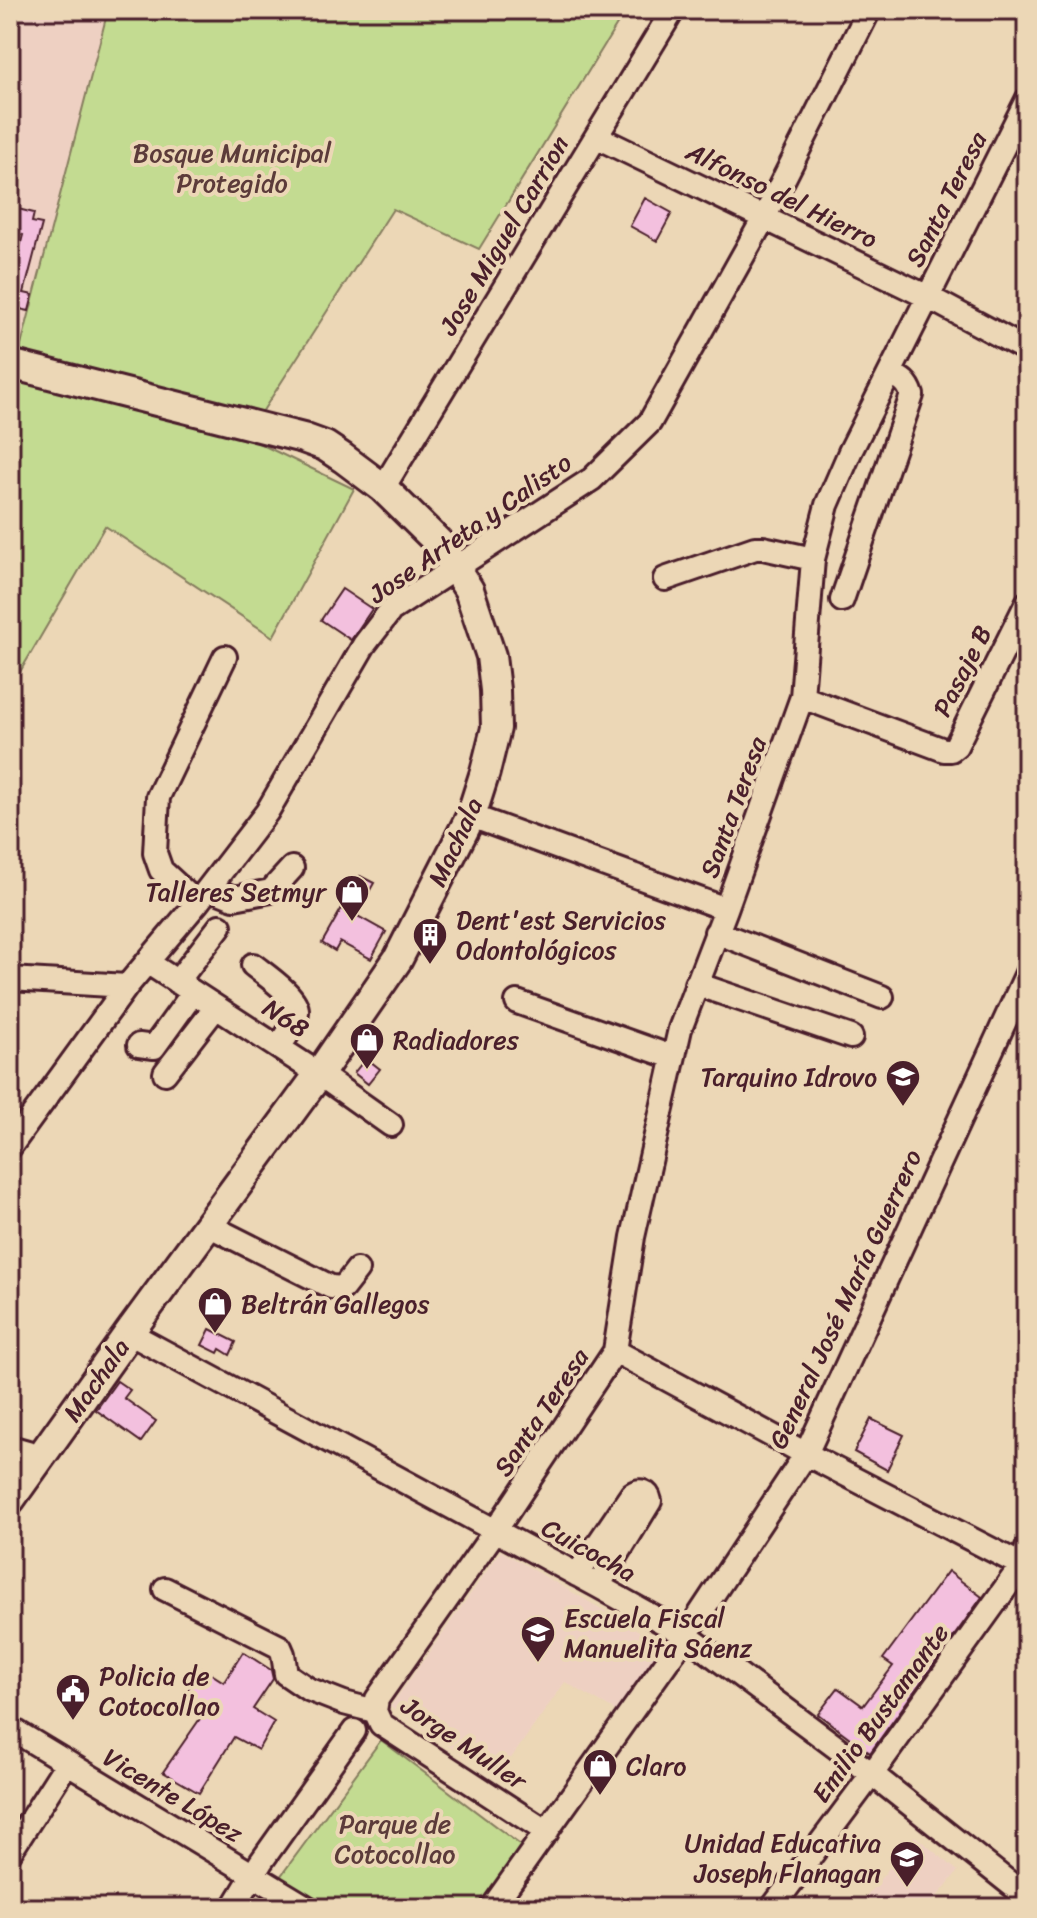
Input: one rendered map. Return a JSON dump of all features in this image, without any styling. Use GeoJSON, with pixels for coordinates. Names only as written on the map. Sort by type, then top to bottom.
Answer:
{"type":"FeatureCollection","features":[{"type":"Feature","properties":{"kind":"main road","name":"Machala"},"geometry":{"type":"LineString","coordinates":[[10,364],[303,438],[325,446],[343,458],[383,488],[440,544],[456,567],[479,614],[491,656],[496,728],[471,816],[398,959],[319,1074],[42,1456],[15,1486]]}},
{"type":"Feature","properties":{"kind":"street","name":"Jose Miguel Carrion"},"geometry":{"type":"LineString","coordinates":[[383,488],[673,10]]}},
{"type":"Feature","properties":{"kind":"street","name":"Jose Arteta y Calisto"},"geometry":{"type":"LineString","coordinates":[[10,1147],[127,986],[267,812],[364,645],[391,610],[592,479],[650,422],[764,218],[869,10]]}},
{"type":"Feature","properties":{"kind":"street","name":"Santa Teresa"},"geometry":{"type":"LineString","coordinates":[[495,1531],[615,1351],[633,1237],[680,1029],[802,697],[813,559],[827,505],[850,452],[1027,100]]}},
{"type":"Feature","properties":{"kind":"street","name":"Alfonso del Hierro"},"geometry":{"type":"LineString","coordinates":[[597,137],[928,297],[1027,350]]}},
{"type":"Feature","properties":{"kind":"street"},"geometry":{"type":"LineString","coordinates":[[842,600],[912,395],[905,381],[890,373]]}},
{"type":"Feature","properties":{"kind":"street"},"geometry":{"type":"LineString","coordinates":[[665,579],[749,549],[763,548],[813,559]]}},
{"type":"Feature","properties":{"kind":"street","name":"Pasaje B"},"geometry":{"type":"LineString","coordinates":[[802,697],[951,750],[956,746],[1027,603]]}},
{"type":"Feature","properties":{"kind":"street"},"geometry":{"type":"LineString","coordinates":[[225,657],[158,797],[155,853],[161,870],[203,895],[234,898],[271,891],[292,868]]}},
{"type":"Feature","properties":{"kind":"street"},"geometry":{"type":"LineString","coordinates":[[471,816],[726,909]]}},
{"type":"Feature","properties":{"kind":"street"},"geometry":{"type":"LineString","coordinates":[[139,1045],[154,1047],[220,926]]}},
{"type":"Feature","properties":{"kind":"street"},"geometry":{"type":"LineString","coordinates":[[716,932],[882,997]]}},
{"type":"Feature","properties":{"kind":"street","name":"N68"},"geometry":{"type":"LineString","coordinates":[[147,962],[279,1047],[391,1125]]}},
{"type":"Feature","properties":{"kind":"street"},"geometry":{"type":"LineString","coordinates":[[253,965],[292,997],[297,1006],[297,1013],[279,1047]]}},
{"type":"Feature","properties":{"kind":"street","name":"General José María Guerrero"},"geometry":{"type":"LineString","coordinates":[[495,1907],[686,1635],[806,1454],[1027,973]]}},
{"type":"Feature","properties":{"kind":"street"},"geometry":{"type":"LineString","coordinates":[[10,979],[127,986]]}},
{"type":"Feature","properties":{"kind":"street"},"geometry":{"type":"LineString","coordinates":[[696,984],[851,1037]]}},
{"type":"Feature","properties":{"kind":"street"},"geometry":{"type":"LineString","coordinates":[[517,1002],[672,1057]]}},
{"type":"Feature","properties":{"kind":"street"},"geometry":{"type":"LineString","coordinates":[[165,1073],[216,1007]]}},
{"type":"Feature","properties":{"kind":"street"},"geometry":{"type":"LineString","coordinates":[[208,1225],[331,1287],[343,1288],[357,1270]]}},
{"type":"Feature","properties":{"kind":"street","name":"Cuicocha"},"geometry":{"type":"LineString","coordinates":[[129,1333],[686,1635],[872,1774],[1027,1897]]}},
{"type":"Feature","properties":{"kind":"street"},"geometry":{"type":"LineString","coordinates":[[615,1351],[806,1454],[1025,1560]]}},
{"type":"Feature","properties":{"kind":"street"},"geometry":{"type":"LineString","coordinates":[[10,1447],[42,1456]]}},
{"type":"Feature","properties":{"kind":"street"},"geometry":{"type":"LineString","coordinates":[[577,1575],[632,1494],[644,1491],[650,1501],[598,1586]]}},
{"type":"Feature","properties":{"kind":"street","name":"Jorge Muller"},"geometry":{"type":"LineString","coordinates":[[495,1531],[377,1699],[375,1711],[381,1724],[547,1832]]}},
{"type":"Feature","properties":{"kind":"street","name":"Emilio Bustamante"},"geometry":{"type":"LineString","coordinates":[[772,1908],[1025,1560]]}},
{"type":"Feature","properties":{"kind":"street"},"geometry":{"type":"LineString","coordinates":[[165,1589],[280,1647],[286,1674],[308,1689],[375,1711]]}},
{"type":"Feature","properties":{"kind":"street","name":"Vicente López"},"geometry":{"type":"LineString","coordinates":[[10,1728],[308,1908]]}},
{"type":"Feature","properties":{"kind":"street"},"geometry":{"type":"LineString","coordinates":[[233,1908],[261,1862],[354,1731]]}},
{"type":"Feature","properties":{"kind":"street"},"geometry":{"type":"LineString","coordinates":[[10,1852],[67,1763]]}},
{"type":"Feature","properties":{"kind":"shaded area"},"geometry":{"type":"Polygon","coordinates":[[[10,10],[110,10],[31,346],[10,341],[10,10]]]}},
{"type":"Feature","properties":{"kind":"shaded area","name":"Escuela Fiscal Manuelita Sáenz"},"geometry":{"type":"Polygon","coordinates":[[[501,1551],[667,1647],[619,1713],[565,1682],[497,1778],[390,1707],[501,1551]]]}},
{"type":"Feature","properties":{"kind":"shaded area","name":"Unidad Educativa Joseph Flanagan"},"geometry":{"type":"Polygon","coordinates":[[[915,1836],[958,1871],[928,1908],[857,1908],[915,1836]]]}},
{"type":"Feature","properties":{"kind":"green space","name":"Bosque Municipal Protegido"},"geometry":{"type":"Polygon","coordinates":[[[108,10],[626,10],[479,249],[393,209],[246,437],[354,489],[273,637],[105,526],[10,689],[10,388],[108,10]]]}},
{"type":"Feature","properties":{"kind":"green space","name":"Parque de Cotocollao"},"geometry":{"type":"Polygon","coordinates":[[[381,1740],[527,1850],[482,1908],[329,1908],[280,1877],[381,1740]]]}},
{"type":"Feature","properties":{"kind":"building"},"geometry":{"type":"Polygon","coordinates":[[[645,198],[672,213],[657,241],[630,226],[645,198]]]}},
{"type":"Feature","properties":{"kind":"building"},"geometry":{"type":"Polygon","coordinates":[[[10,207],[34,213],[32,222],[42,224],[24,293],[33,295],[29,311],[20,309],[15,329],[10,329],[10,284],[23,235],[10,232],[10,207]]]}},
{"type":"Feature","properties":{"kind":"building"},"geometry":{"type":"Polygon","coordinates":[[[342,589],[372,609],[351,640],[321,620],[342,589]]]}},
{"type":"Feature","properties":{"kind":"building","name":"Talleres Setmyr"},"geometry":{"type":"Polygon","coordinates":[[[360,876],[374,883],[356,915],[386,932],[371,959],[340,942],[335,951],[322,943],[360,876]]]}},
{"type":"Feature","properties":{"kind":"building","name":"Radiadores"},"geometry":{"type":"Polygon","coordinates":[[[366,1058],[380,1069],[368,1084],[354,1073],[366,1058]]]}},
{"type":"Feature","properties":{"kind":"building","name":"Beltrán Gallegos"},"geometry":{"type":"Polygon","coordinates":[[[210,1329],[236,1342],[230,1355],[202,1345],[210,1329]]]}},
{"type":"Feature","properties":{"kind":"building"},"geometry":{"type":"Polygon","coordinates":[[[117,1381],[130,1390],[124,1398],[156,1421],[141,1442],[96,1410],[117,1381]]]}},
{"type":"Feature","properties":{"kind":"building"},"geometry":{"type":"Polygon","coordinates":[[[871,1419],[904,1435],[887,1470],[854,1452],[871,1419]]]}},
{"type":"Feature","properties":{"kind":"building"},"geometry":{"type":"Polygon","coordinates":[[[948,1571],[982,1597],[870,1753],[818,1714],[838,1688],[863,1706],[893,1666],[883,1659],[948,1571]]]}},
{"type":"Feature","properties":{"kind":"building"},"geometry":{"type":"Polygon","coordinates":[[[243,1652],[271,1670],[273,1679],[253,1709],[274,1722],[258,1750],[234,1737],[199,1793],[163,1772],[206,1710],[185,1694],[202,1668],[224,1682],[243,1652]]]}},
{"type":"Feature","properties":{"kind":"place","name":"Talleres Setmyr"},"geometry":{"type":"Point","coordinates":[352,923]}},
{"type":"Feature","properties":{"kind":"place","name":"Dent'est Servicios Odontológicos"},"geometry":{"type":"Point","coordinates":[430,966]}},
{"type":"Feature","properties":{"kind":"place","name":"Radiadores"},"geometry":{"type":"Point","coordinates":[367,1071]}},
{"type":"Feature","properties":{"kind":"place","name":"Tarquino Idrovo"},"geometry":{"type":"Point","coordinates":[903,1108]}},
{"type":"Feature","properties":{"kind":"place","name":"Beltrán Gallegos"},"geometry":{"type":"Point","coordinates":[215,1335]}},
{"type":"Feature","properties":{"kind":"place","name":"Escuela Fiscal Manuelita Sáenz"},"geometry":{"type":"Point","coordinates":[538,1664]}},
{"type":"Feature","properties":{"kind":"place","name":"Policia de Cotocollao"},"geometry":{"type":"Point","coordinates":[73,1722]}},
{"type":"Feature","properties":{"kind":"place","name":"Claro"},"geometry":{"type":"Point","coordinates":[600,1797]}},
{"type":"Feature","properties":{"kind":"place","name":"Unidad Educativa Joseph Flanagan"},"geometry":{"type":"Point","coordinates":[907,1889]}}]}
